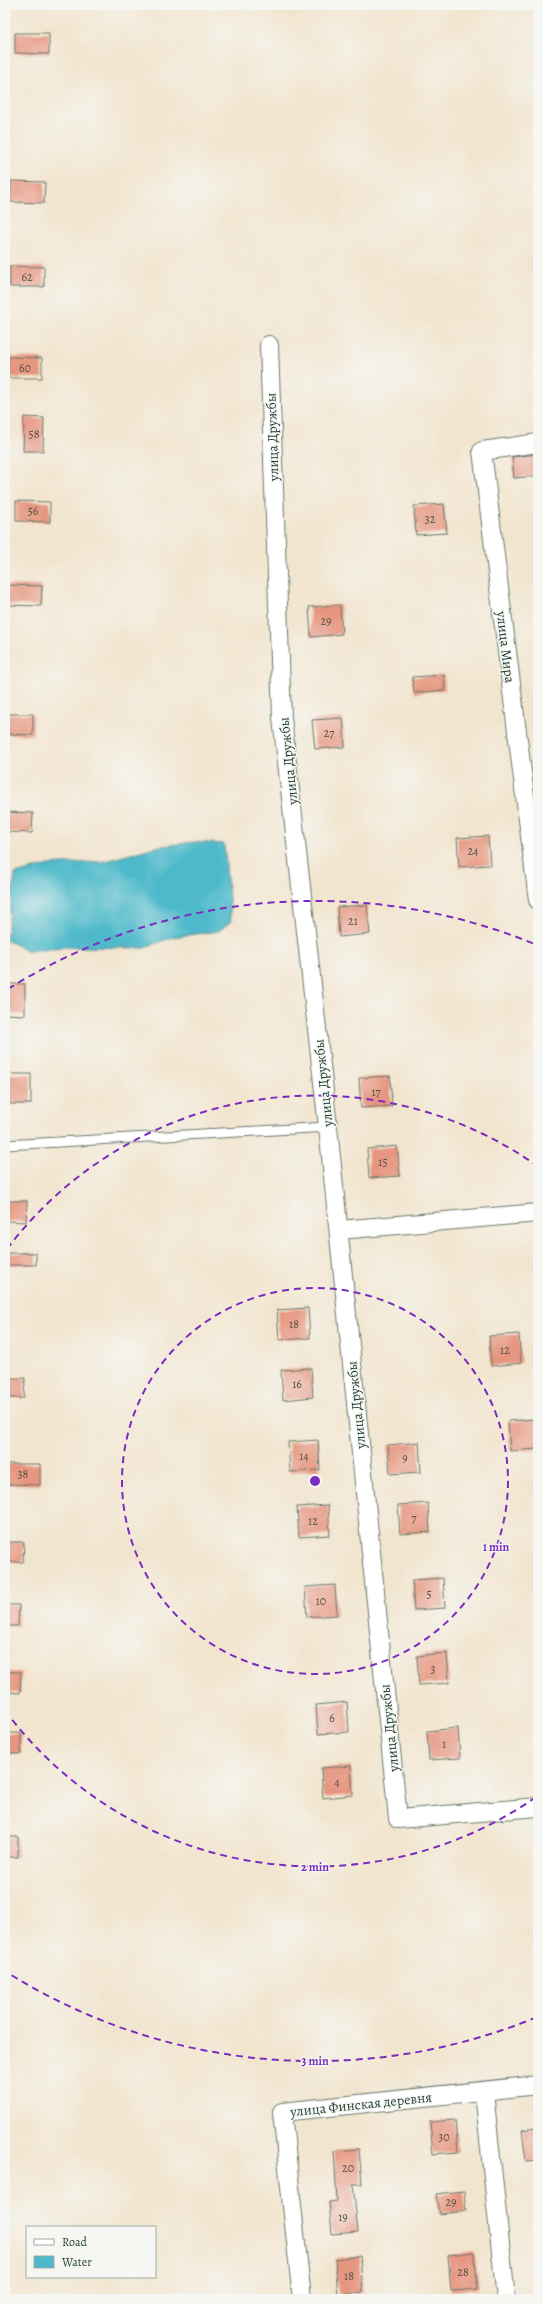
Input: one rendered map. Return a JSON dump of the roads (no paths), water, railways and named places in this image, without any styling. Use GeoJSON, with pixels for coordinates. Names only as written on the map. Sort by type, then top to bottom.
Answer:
{"type":"FeatureCollection","features":[{"type":"Feature","properties":{"kind":"street","name":"улица Дружбы"},"geometry":{"type":"LineString","coordinates":[[269,345],[282,718],[328,1127],[398,1819],[538,1808]]}},
{"type":"Feature","properties":{"kind":"street","name":"улица Мира"},"geometry":{"type":"LineString","coordinates":[[538,443],[482,451],[538,900]]}},
{"type":"Feature","properties":{"kind":"street"},"geometry":{"type":"LineString","coordinates":[[338,1230],[538,1213]]}},
{"type":"Feature","properties":{"kind":"street","name":"улица Финская деревня"},"geometry":{"type":"LineString","coordinates":[[302,2299],[282,2112],[484,2092],[538,2085]]}},
{"type":"Feature","properties":{"kind":"street"},"geometry":{"type":"LineString","coordinates":[[484,2092],[506,2299]]}},
{"type":"Feature","properties":{"kind":"lane"},"geometry":{"type":"LineString","coordinates":[[5,1145],[328,1127]]}},
{"type":"Feature","properties":{"kind":"water"},"geometry":{"type":"Polygon","coordinates":[[[194,842],[224,844],[231,921],[219,931],[173,937],[143,948],[65,947],[28,951],[6,940],[15,874],[49,865],[106,861],[155,847],[194,842]]]}}]}
